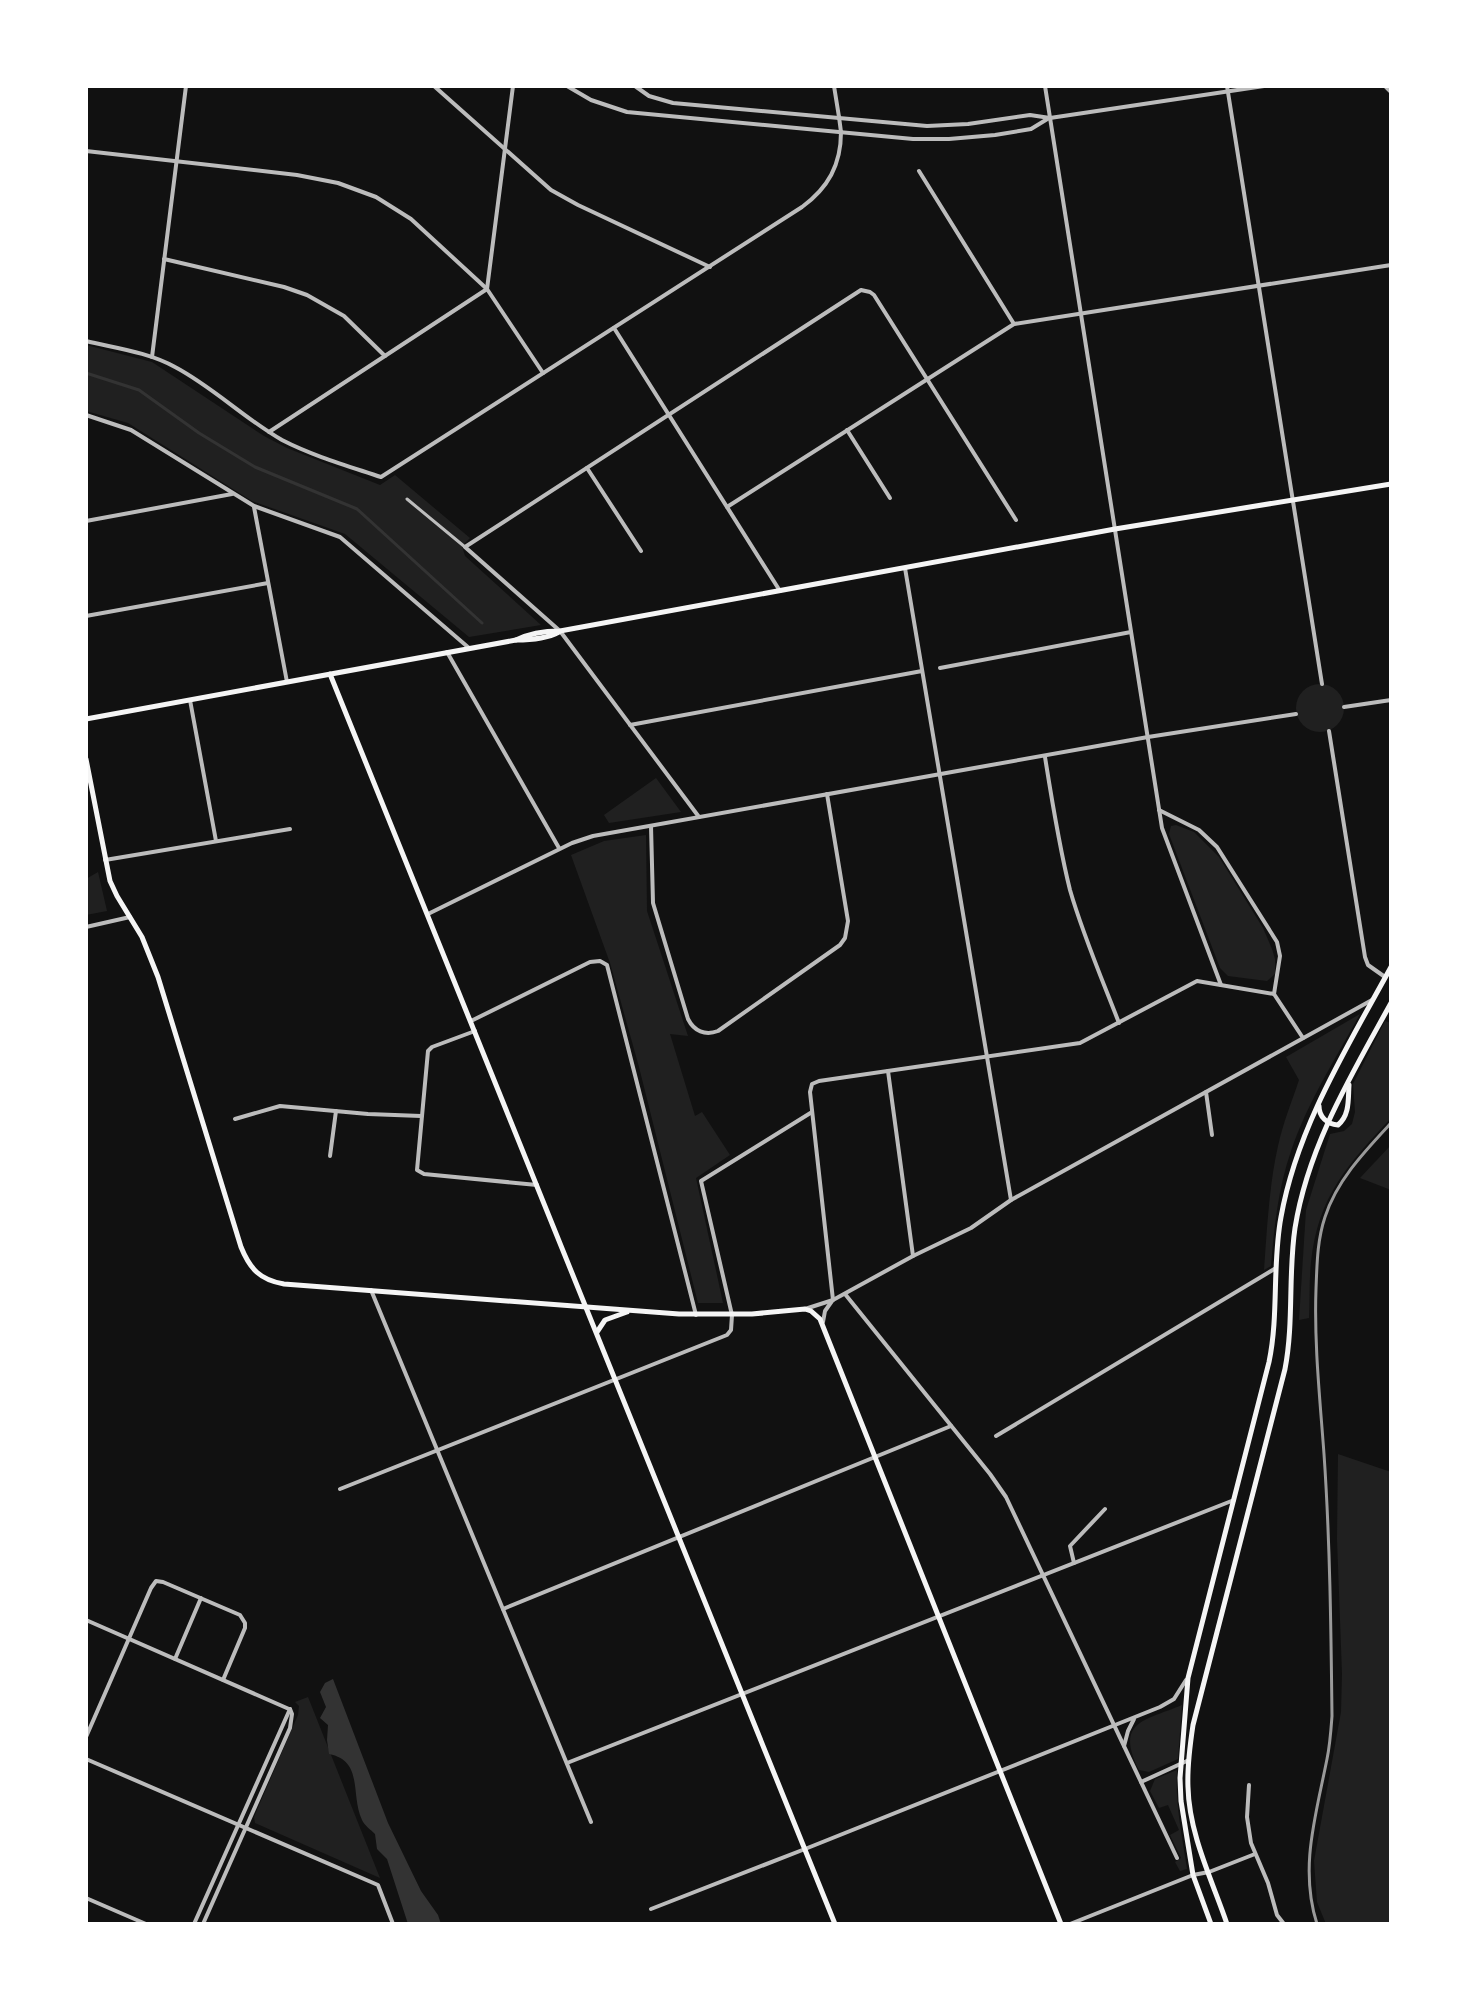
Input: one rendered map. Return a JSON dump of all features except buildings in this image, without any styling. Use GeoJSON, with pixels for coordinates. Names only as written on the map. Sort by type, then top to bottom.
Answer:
{"type":"FeatureCollection","features":[{"type":"Feature","properties":{"kind":"main road"},"geometry":{"type":"LineString","coordinates":[[86,719],[516,640],[527,635],[1115,529],[1391,484]]}},
{"type":"Feature","properties":{"kind":"main road"},"geometry":{"type":"LineString","coordinates":[[330,674],[835,1924]]}},
{"type":"Feature","properties":{"kind":"main road"},"geometry":{"type":"LineString","coordinates":[[86,759],[113,889],[142,937],[158,977],[241,1247],[257,1275],[284,1284],[696,1315],[805,1309],[816,1315],[1061,1924]]}},
{"type":"Feature","properties":{"kind":"main road"},"geometry":{"type":"LineString","coordinates":[[1211,1924],[1193,1875],[1181,1801],[1188,1678],[1272,1348],[1278,1234],[1286,1191],[1300,1145],[1319,1101],[1391,967]]}},
{"type":"Feature","properties":{"kind":"main road"},"geometry":{"type":"LineString","coordinates":[[1227,1924],[1190,1808],[1189,1760],[1197,1707],[1285,1369],[1291,1322],[1295,1228],[1309,1173],[1328,1123],[1388,1014],[1391,1003]]}},
{"type":"Feature","properties":{"kind":"main road"},"geometry":{"type":"LineString","coordinates":[[1319,1101],[1321,1115],[1328,1123],[1338,1125],[1345,1117],[1349,1081]]}},
{"type":"Feature","properties":{"kind":"main road"},"geometry":{"type":"LineString","coordinates":[[597,1332],[608,1318],[632,1310]]}},
{"type":"Feature","properties":{"kind":"street"},"geometry":{"type":"LineString","coordinates":[[152,357],[186,86]]}},
{"type":"Feature","properties":{"kind":"street"},"geometry":{"type":"LineString","coordinates":[[434,86],[558,194],[710,267]]}},
{"type":"Feature","properties":{"kind":"street"},"geometry":{"type":"LineString","coordinates":[[269,432],[487,289],[513,86]]}},
{"type":"Feature","properties":{"kind":"street"},"geometry":{"type":"LineString","coordinates":[[567,86],[591,100],[627,112],[913,139],[964,139],[1031,129],[1050,118]]}},
{"type":"Feature","properties":{"kind":"street"},"geometry":{"type":"LineString","coordinates":[[635,86],[664,102],[927,126],[1030,115],[1050,118],[1264,86]]}},
{"type":"Feature","properties":{"kind":"street"},"geometry":{"type":"LineString","coordinates":[[86,341],[152,357],[175,367],[269,432],[304,450],[381,477],[813,199],[826,186],[838,163],[841,132],[834,86]]}},
{"type":"Feature","properties":{"kind":"street"},"geometry":{"type":"LineString","coordinates":[[1045,86],[1159,810],[1165,839],[1221,985]]}},
{"type":"Feature","properties":{"kind":"street"},"geometry":{"type":"LineString","coordinates":[[1385,86],[1391,92]]}},
{"type":"Feature","properties":{"kind":"street"},"geometry":{"type":"LineString","coordinates":[[1228,89],[1322,684]]}},
{"type":"Feature","properties":{"kind":"street"},"geometry":{"type":"LineString","coordinates":[[86,151],[315,177],[358,190],[393,206],[487,289],[543,373]]}},
{"type":"Feature","properties":{"kind":"street"},"geometry":{"type":"LineString","coordinates":[[919,171],[1014,324]]}},
{"type":"Feature","properties":{"kind":"street"},"geometry":{"type":"LineString","coordinates":[[164,259],[307,295],[344,316],[385,356]]}},
{"type":"Feature","properties":{"kind":"street"},"geometry":{"type":"LineString","coordinates":[[727,507],[1014,324],[1391,265]]}},
{"type":"Feature","properties":{"kind":"street"},"geometry":{"type":"LineString","coordinates":[[465,547],[856,292],[866,290],[874,295],[1016,520]]}},
{"type":"Feature","properties":{"kind":"street"},"geometry":{"type":"LineString","coordinates":[[614,328],[780,591]]}},
{"type":"Feature","properties":{"kind":"street"},"geometry":{"type":"LineString","coordinates":[[86,415],[131,430],[254,506],[340,537],[470,648]]}},
{"type":"Feature","properties":{"kind":"street"},"geometry":{"type":"LineString","coordinates":[[847,430],[890,498]]}},
{"type":"Feature","properties":{"kind":"street"},"geometry":{"type":"LineString","coordinates":[[587,468],[641,551]]}},
{"type":"Feature","properties":{"kind":"street"},"geometry":{"type":"LineString","coordinates":[[86,521],[234,494]]}},
{"type":"Feature","properties":{"kind":"street"},"geometry":{"type":"LineString","coordinates":[[407,499],[560,631],[699,817]]}},
{"type":"Feature","properties":{"kind":"street"},"geometry":{"type":"LineString","coordinates":[[254,506],[287,682]]}},
{"type":"Feature","properties":{"kind":"street"},"geometry":{"type":"LineString","coordinates":[[905,568],[1011,1200]]}},
{"type":"Feature","properties":{"kind":"street"},"geometry":{"type":"LineString","coordinates":[[86,616],[268,583]]}},
{"type":"Feature","properties":{"kind":"street"},"geometry":{"type":"LineString","coordinates":[[940,668],[1131,632]]}},
{"type":"Feature","properties":{"kind":"street"},"geometry":{"type":"LineString","coordinates":[[447,652],[559,849]]}},
{"type":"Feature","properties":{"kind":"street"},"geometry":{"type":"LineString","coordinates":[[630,725],[922,671]]}},
{"type":"Feature","properties":{"kind":"street"},"geometry":{"type":"LineString","coordinates":[[190,700],[216,841]]}},
{"type":"Feature","properties":{"kind":"street"},"geometry":{"type":"LineString","coordinates":[[1344,707],[1391,700]]}},
{"type":"Feature","properties":{"kind":"street"},"geometry":{"type":"LineString","coordinates":[[428,914],[559,849],[593,836],[1148,737],[1296,714]]}},
{"type":"Feature","properties":{"kind":"street"},"geometry":{"type":"LineString","coordinates":[[1329,731],[1366,961],[1385,977]]}},
{"type":"Feature","properties":{"kind":"street"},"geometry":{"type":"LineString","coordinates":[[1044,756],[1071,891],[1119,1023]]}},
{"type":"Feature","properties":{"kind":"street"},"geometry":{"type":"LineString","coordinates":[[651,826],[655,914],[688,1019],[696,1030],[710,1034],[840,945],[845,938],[848,921],[827,794]]}},
{"type":"Feature","properties":{"kind":"street"},"geometry":{"type":"LineString","coordinates":[[1159,810],[1199,830],[1224,856],[1280,950],[1274,994],[1303,1038]]}},
{"type":"Feature","properties":{"kind":"street"},"geometry":{"type":"LineString","coordinates":[[105,860],[290,829]]}},
{"type":"Feature","properties":{"kind":"street"},"geometry":{"type":"LineString","coordinates":[[86,927],[130,917]]}},
{"type":"Feature","properties":{"kind":"street"},"geometry":{"type":"LineString","coordinates":[[471,1021],[590,962],[604,962],[609,969],[696,1315]]}},
{"type":"Feature","properties":{"kind":"street"},"geometry":{"type":"LineString","coordinates":[[822,1325],[825,1311],[833,1300],[810,1092],[812,1084],[1080,1043],[1197,981],[1274,994]]}},
{"type":"Feature","properties":{"kind":"street"},"geometry":{"type":"LineString","coordinates":[[805,1309],[833,1300],[979,1224],[1011,1200],[1374,999]]}},
{"type":"Feature","properties":{"kind":"street"},"geometry":{"type":"LineString","coordinates":[[475,1031],[428,1051],[416,1166],[420,1173],[537,1185]]}},
{"type":"Feature","properties":{"kind":"street"},"geometry":{"type":"LineString","coordinates":[[888,1071],[913,1256]]}},
{"type":"Feature","properties":{"kind":"street"},"geometry":{"type":"LineString","coordinates":[[1206,1092],[1212,1135]]}},
{"type":"Feature","properties":{"kind":"street"},"geometry":{"type":"LineString","coordinates":[[235,1119],[280,1106],[421,1116]]}},
{"type":"Feature","properties":{"kind":"street"},"geometry":{"type":"LineString","coordinates":[[330,1156],[336,1111]]}},
{"type":"Feature","properties":{"kind":"street"},"geometry":{"type":"LineString","coordinates":[[340,1489],[721,1339],[731,1330],[732,1315],[701,1181],[812,1112]]}},
{"type":"Feature","properties":{"kind":"street"},"geometry":{"type":"LineString","coordinates":[[996,1436],[1276,1268]]}},
{"type":"Feature","properties":{"kind":"street"},"geometry":{"type":"LineString","coordinates":[[371,1290],[591,1822]]}},
{"type":"Feature","properties":{"kind":"street"},"geometry":{"type":"LineString","coordinates":[[845,1294],[1006,1497],[1177,1858]]}},
{"type":"Feature","properties":{"kind":"street"},"geometry":{"type":"LineString","coordinates":[[503,1609],[951,1426]]}},
{"type":"Feature","properties":{"kind":"street"},"geometry":{"type":"LineString","coordinates":[[567,1763],[1234,1500]]}},
{"type":"Feature","properties":{"kind":"street"},"geometry":{"type":"LineString","coordinates":[[1074,1563],[1070,1546],[1105,1509]]}},
{"type":"Feature","properties":{"kind":"street"},"geometry":{"type":"LineString","coordinates":[[86,1737],[156,1581],[240,1615],[245,1623],[223,1680]]}},
{"type":"Feature","properties":{"kind":"street"},"geometry":{"type":"LineString","coordinates":[[175,1659],[201,1598]]}},
{"type":"Feature","properties":{"kind":"street"},"geometry":{"type":"LineString","coordinates":[[86,1620],[290,1709],[292,1714],[290,1728],[203,1924]]}},
{"type":"Feature","properties":{"kind":"street"},"geometry":{"type":"LineString","coordinates":[[651,1909],[1160,1707],[1174,1699],[1188,1678]]}},
{"type":"Feature","properties":{"kind":"street"},"geometry":{"type":"LineString","coordinates":[[194,1924],[290,1709]]}},
{"type":"Feature","properties":{"kind":"street"},"geometry":{"type":"LineString","coordinates":[[1124,1746],[1136,1717]]}},
{"type":"Feature","properties":{"kind":"street"},"geometry":{"type":"LineString","coordinates":[[86,1759],[378,1885],[393,1924]]}},
{"type":"Feature","properties":{"kind":"street"},"geometry":{"type":"LineString","coordinates":[[1141,1782],[1189,1760]]}},
{"type":"Feature","properties":{"kind":"street"},"geometry":{"type":"LineString","coordinates":[[1249,1785],[1248,1831],[1277,1915],[1284,1924]]}},
{"type":"Feature","properties":{"kind":"street"},"geometry":{"type":"LineString","coordinates":[[1070,1924],[1255,1854]]}},
{"type":"Feature","properties":{"kind":"street"},"geometry":{"type":"LineString","coordinates":[[86,1898],[146,1924]]}},
{"type":"Feature","properties":{"kind":"shaded area"},"geometry":{"type":"Polygon","coordinates":[[[86,345],[152,362],[287,448],[380,485],[395,475],[470,538],[462,546],[465,556],[541,625],[469,637],[345,534],[252,501],[128,423],[86,411],[86,345]]]}},
{"type":"Feature","properties":{"kind":"shaded area"},"geometry":{"type":"Polygon","coordinates":[[[1320,684],[1337,691],[1344,708],[1337,725],[1320,732],[1303,725],[1296,708],[1303,691],[1320,684]]]}},
{"type":"Feature","properties":{"kind":"shaded area"},"geometry":{"type":"Polygon","coordinates":[[[656,778],[681,812],[609,823],[604,815],[656,778]]]}},
{"type":"Feature","properties":{"kind":"shaded area"},"geometry":{"type":"Polygon","coordinates":[[[1171,826],[1194,832],[1219,857],[1263,928],[1275,959],[1275,974],[1267,981],[1228,976],[1220,968],[1169,834],[1171,826]]]}},
{"type":"Feature","properties":{"kind":"shaded area"},"geometry":{"type":"Polygon","coordinates":[[[646,835],[647,911],[688,1036],[670,1034],[695,1116],[702,1112],[730,1155],[696,1178],[723,1303],[698,1303],[610,963],[571,855],[604,841],[646,835]]]}},
{"type":"Feature","properties":{"kind":"shaded area"},"geometry":{"type":"Polygon","coordinates":[[[98,872],[107,911],[86,915],[86,879],[98,872]]]}},
{"type":"Feature","properties":{"kind":"shaded area"},"geometry":{"type":"Polygon","coordinates":[[[1360,1014],[1322,1081],[1298,1133],[1280,1194],[1271,1266],[1264,1270],[1275,1161],[1299,1080],[1286,1057],[1360,1014]]]}},
{"type":"Feature","properties":{"kind":"shaded area"},"geometry":{"type":"Polygon","coordinates":[[[1385,1021],[1391,1023],[1391,1118],[1349,1166],[1328,1200],[1320,1218],[1310,1269],[1309,1318],[1299,1320],[1306,1210],[1330,1134],[1344,1131],[1352,1124],[1355,1112],[1353,1084],[1385,1021]]]}},
{"type":"Feature","properties":{"kind":"shaded area"},"geometry":{"type":"Polygon","coordinates":[[[1391,1145],[1391,1190],[1360,1178],[1391,1145]]]}},
{"type":"Feature","properties":{"kind":"shaded area"},"geometry":{"type":"Polygon","coordinates":[[[1338,1454],[1391,1472],[1391,1924],[1326,1924],[1317,1902],[1314,1861],[1341,1712],[1338,1454]]]}},
{"type":"Feature","properties":{"kind":"shaded area"},"geometry":{"type":"Polygon","coordinates":[[[333,1679],[388,1823],[441,1924],[408,1924],[387,1859],[377,1849],[375,1834],[362,1820],[352,1771],[340,1758],[329,1754],[328,1725],[320,1718],[326,1707],[320,1692],[325,1683],[333,1679]]]}},
{"type":"Feature","properties":{"kind":"shaded area"},"geometry":{"type":"Polygon","coordinates":[[[308,1697],[380,1878],[255,1823],[254,1817],[298,1715],[299,1706],[295,1702],[308,1697]]]}},
{"type":"Feature","properties":{"kind":"shaded area"},"geometry":{"type":"Polygon","coordinates":[[[1182,1705],[1178,1759],[1149,1772],[1139,1770],[1132,1754],[1132,1732],[1145,1720],[1182,1705]]]}},
{"type":"Feature","properties":{"kind":"shaded area"},"geometry":{"type":"Polygon","coordinates":[[[1177,1770],[1178,1807],[1187,1869],[1180,1871],[1175,1862],[1181,1858],[1170,1835],[1179,1830],[1168,1805],[1159,1808],[1150,1791],[1155,1779],[1177,1770]]]}},
{"type":"Feature","properties":{"kind":"waterway"},"geometry":{"type":"LineString","coordinates":[[86,373],[139,390],[199,433],[255,467],[357,509],[482,623]]}},
{"type":"Feature","properties":{"kind":"railway"},"geometry":{"type":"LineString","coordinates":[[1317,1924],[1309,1882],[1309,1862],[1332,1716],[1328,1519],[1316,1330],[1318,1253],[1330,1203],[1353,1167],[1391,1123]]}}]}
